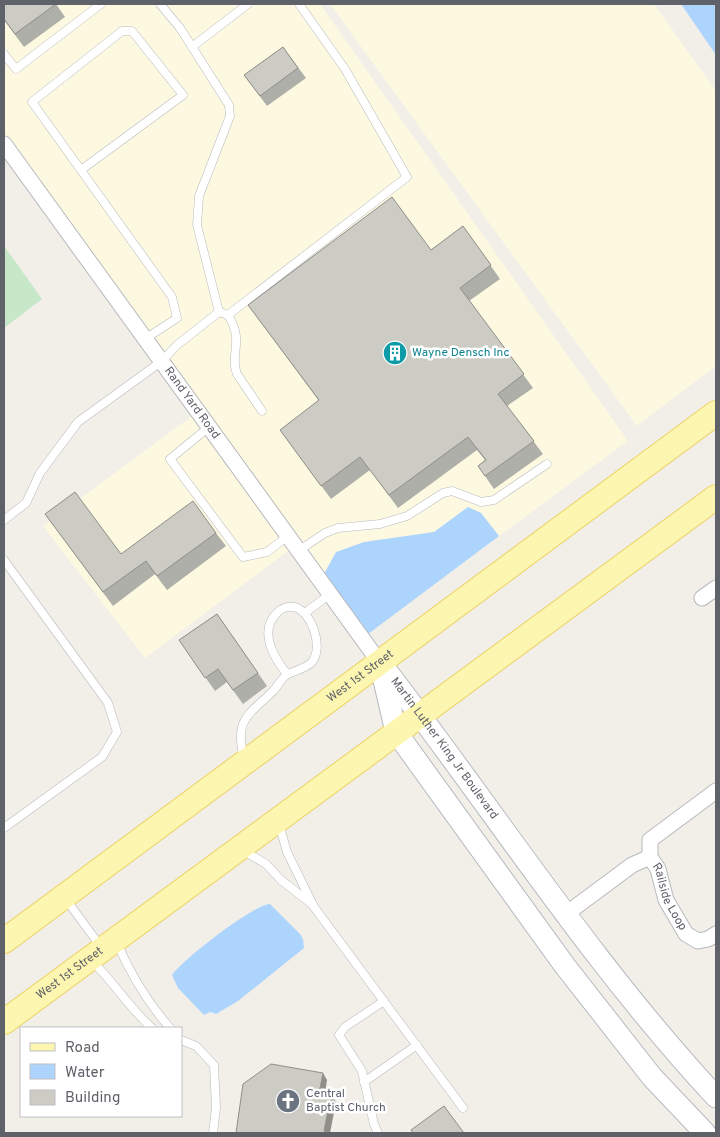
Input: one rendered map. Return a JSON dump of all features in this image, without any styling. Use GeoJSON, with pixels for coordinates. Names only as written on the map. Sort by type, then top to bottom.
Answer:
{"type":"FeatureCollection","features":[{"type":"Feature","properties":{"kind":"main road","name":"West 1st Street"},"geometry":{"type":"LineString","coordinates":[[4,941],[716,413]]}},
{"type":"Feature","properties":{"kind":"main road","name":"West 1st Street"},"geometry":{"type":"LineString","coordinates":[[4,1022],[716,497]]}},
{"type":"Feature","properties":{"kind":"main road","name":"Martin Luther King Jr Boulevard"},"geometry":{"type":"LineString","coordinates":[[380,663],[566,914],[673,1051],[716,1097]]}},
{"type":"Feature","properties":{"kind":"main road","name":"Martin Luther King Jr Boulevard"},"geometry":{"type":"LineString","coordinates":[[380,663],[396,732],[565,966],[652,1077],[705,1133]]}},
{"type":"Feature","properties":{"kind":"street","name":"Rand Yard Road"},"geometry":{"type":"LineString","coordinates":[[4,144],[380,663]]}},
{"type":"Feature","properties":{"kind":"street"},"geometry":{"type":"LineString","coordinates":[[702,598],[716,588]]}},
{"type":"Feature","properties":{"kind":"street","name":"Railside Loop"},"geometry":{"type":"LineString","coordinates":[[716,791],[650,840],[650,856],[658,870],[666,900],[686,934],[698,941],[708,939],[716,934]]}},
{"type":"Feature","properties":{"kind":"street","name":"Railside Loop"},"geometry":{"type":"LineString","coordinates":[[566,914],[632,865],[650,856]]}},
{"type":"Feature","properties":{"kind":"lane"},"geometry":{"type":"LineString","coordinates":[[4,54],[16,69],[101,4]]}},
{"type":"Feature","properties":{"kind":"lane"},"geometry":{"type":"LineString","coordinates":[[160,4],[192,47],[229,105],[230,116],[199,196],[197,225],[219,312]]}},
{"type":"Feature","properties":{"kind":"lane"},"geometry":{"type":"LineString","coordinates":[[192,47],[248,4]]}},
{"type":"Feature","properties":{"kind":"lane"},"geometry":{"type":"LineString","coordinates":[[228,315],[407,177],[345,69],[299,4]]}},
{"type":"Feature","properties":{"kind":"lane"},"geometry":{"type":"LineString","coordinates":[[81,170],[183,95],[132,31],[122,31],[32,102],[172,297],[177,318],[145,339]]}},
{"type":"Feature","properties":{"kind":"lane"},"geometry":{"type":"LineString","coordinates":[[4,520],[26,503],[40,473],[78,422],[162,361],[177,345],[219,312],[224,312],[228,315],[237,338],[234,368],[262,411]]}},
{"type":"Feature","properties":{"kind":"lane"},"geometry":{"type":"LineString","coordinates":[[209,427],[170,459],[243,557],[267,552],[288,536]]}},
{"type":"Feature","properties":{"kind":"lane"},"geometry":{"type":"LineString","coordinates":[[298,550],[325,533],[338,528],[380,524],[407,516],[443,493],[452,491],[481,502],[494,500],[547,464]]}},
{"type":"Feature","properties":{"kind":"lane"},"geometry":{"type":"LineString","coordinates":[[4,560],[108,703],[117,732],[102,757],[4,828]]}},
{"type":"Feature","properties":{"kind":"lane"},"geometry":{"type":"LineString","coordinates":[[305,613],[330,594]]}},
{"type":"Feature","properties":{"kind":"lane"},"geometry":{"type":"LineString","coordinates":[[246,762],[240,740],[245,719],[287,674],[304,668],[316,655],[317,647],[310,622],[305,613],[293,607],[287,607],[276,613],[268,628],[272,650],[287,674]]}},
{"type":"Feature","properties":{"kind":"lane"},"geometry":{"type":"LineString","coordinates":[[278,819],[280,833],[287,852],[314,907],[463,1108]]}},
{"type":"Feature","properties":{"kind":"lane"},"geometry":{"type":"LineString","coordinates":[[238,849],[250,852],[266,864],[281,880],[314,907]]}},
{"type":"Feature","properties":{"kind":"lane"},"geometry":{"type":"LineString","coordinates":[[64,896],[103,949],[136,983],[153,1009],[169,1027]]}},
{"type":"Feature","properties":{"kind":"lane"},"geometry":{"type":"LineString","coordinates":[[103,949],[111,978],[141,1018],[151,1027]]}},
{"type":"Feature","properties":{"kind":"lane"},"geometry":{"type":"LineString","coordinates":[[378,1133],[374,1124],[362,1071],[339,1036],[345,1028],[384,1000]]}},
{"type":"Feature","properties":{"kind":"lane"},"geometry":{"type":"LineString","coordinates":[[182,1040],[196,1046],[214,1065],[216,1108],[213,1133]]}},
{"type":"Feature","properties":{"kind":"lane"},"geometry":{"type":"LineString","coordinates":[[364,1082],[417,1045]]}},
{"type":"Feature","properties":{"kind":"shaded area"},"geometry":{"type":"Polygon","coordinates":[[[4,4],[320,4],[628,441],[499,536],[481,513],[468,507],[435,532],[407,538],[324,574],[300,542],[145,658],[43,526],[203,408],[4,135],[4,4]]]}},
{"type":"Feature","properties":{"kind":"shaded area"},"geometry":{"type":"Polygon","coordinates":[[[330,4],[654,4],[716,91],[716,366],[637,426],[330,4]]]}},
{"type":"Feature","properties":{"kind":"green space"},"geometry":{"type":"Polygon","coordinates":[[[4,246],[42,299],[4,328],[4,246]]]}},
{"type":"Feature","properties":{"kind":"water"},"geometry":{"type":"Polygon","coordinates":[[[681,4],[716,4],[716,55],[681,4]]]}},
{"type":"Feature","properties":{"kind":"water"},"geometry":{"type":"Polygon","coordinates":[[[468,507],[481,513],[499,536],[368,634],[324,574],[336,552],[364,542],[434,532],[468,507]]]}},
{"type":"Feature","properties":{"kind":"water"},"geometry":{"type":"Polygon","coordinates":[[[270,904],[300,934],[303,939],[304,948],[238,1001],[216,1014],[210,1012],[204,1015],[178,988],[172,975],[189,958],[219,934],[249,913],[270,904]]]}},
{"type":"Feature","properties":{"kind":"building"},"geometry":{"type":"Polygon","coordinates":[[[4,4],[56,4],[15,34],[4,19],[4,4]]]}},
{"type":"Feature","properties":{"kind":"building"},"geometry":{"type":"Polygon","coordinates":[[[283,47],[298,68],[260,96],[244,75],[283,47]]]}},
{"type":"Feature","properties":{"kind":"building","name":"Wayne Densch Inc"},"geometry":{"type":"Polygon","coordinates":[[[392,197],[431,250],[463,226],[491,265],[460,288],[524,374],[498,394],[534,441],[485,476],[478,466],[486,460],[468,437],[389,495],[360,457],[321,486],[280,430],[319,400],[248,305],[392,197]]]}},
{"type":"Feature","properties":{"kind":"building"},"geometry":{"type":"Polygon","coordinates":[[[75,492],[121,554],[193,501],[216,533],[157,576],[146,561],[103,592],[45,514],[75,492]]]}},
{"type":"Feature","properties":{"kind":"building"},"geometry":{"type":"Polygon","coordinates":[[[217,614],[258,673],[233,690],[218,669],[205,678],[179,640],[217,614]]]}},
{"type":"Feature","properties":{"kind":"building","name":"Central Baptist Church"},"geometry":{"type":"Polygon","coordinates":[[[271,1064],[323,1073],[319,1093],[331,1095],[324,1131],[333,1133],[236,1133],[243,1084],[271,1064]]]}},
{"type":"Feature","properties":{"kind":"building"},"geometry":{"type":"Polygon","coordinates":[[[444,1106],[464,1133],[413,1133],[411,1130],[444,1106]]]}},
{"type":"Feature","properties":{"kind":"place","name":"Wayne Densch Inc"},"geometry":{"type":"Point","coordinates":[395,353]}},
{"type":"Feature","properties":{"kind":"place","name":"Central Baptist Church"},"geometry":{"type":"Point","coordinates":[288,1101]}}]}
